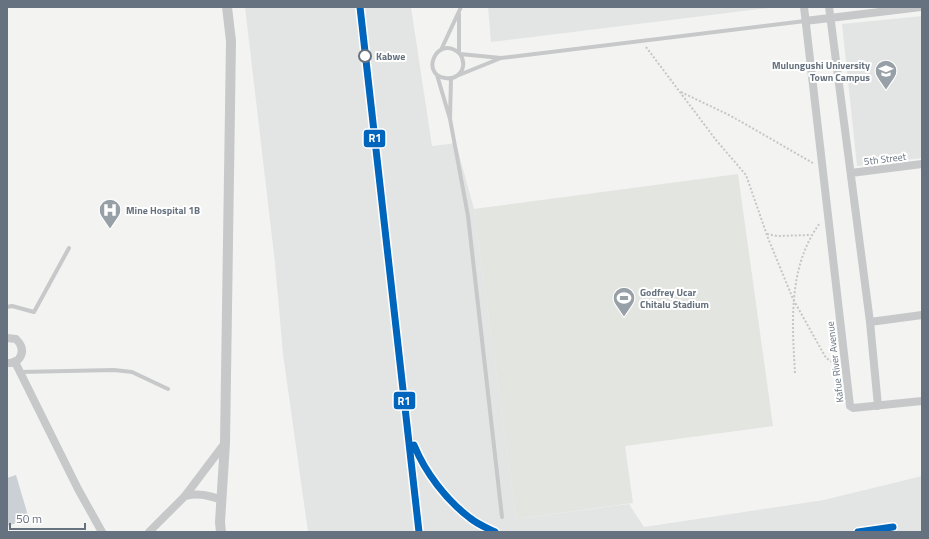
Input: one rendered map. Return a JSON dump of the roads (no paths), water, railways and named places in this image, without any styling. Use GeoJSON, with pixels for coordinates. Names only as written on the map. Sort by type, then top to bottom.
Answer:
{"type":"FeatureCollection","features":[{"type":"Feature","properties":{"kind":"street"},"geometry":{"type":"LineString","coordinates":[[221,532],[225,443],[231,42],[228,7]]}},
{"type":"Feature","properties":{"kind":"street","name":"Kafue River Avenue"},"geometry":{"type":"LineString","coordinates":[[804,7],[851,408],[878,406]]}},
{"type":"Feature","properties":{"kind":"street"},"geometry":{"type":"LineString","coordinates":[[829,7],[870,322],[878,406],[922,401]]}},
{"type":"Feature","properties":{"kind":"street"},"geometry":{"type":"LineString","coordinates":[[806,21],[921,7]]}},
{"type":"Feature","properties":{"kind":"street","name":"5th Street"},"geometry":{"type":"LineString","coordinates":[[851,173],[922,164]]}},
{"type":"Feature","properties":{"kind":"street"},"geometry":{"type":"LineString","coordinates":[[870,322],[922,315]]}},
{"type":"Feature","properties":{"kind":"street"},"geometry":{"type":"LineString","coordinates":[[7,338],[16,339],[22,347],[21,356],[11,363],[20,372],[78,489],[102,532]]}},
{"type":"Feature","properties":{"kind":"street"},"geometry":{"type":"LineString","coordinates":[[149,532],[185,496],[225,443]]}},
{"type":"Feature","properties":{"kind":"street"},"geometry":{"type":"LineString","coordinates":[[185,496],[197,493],[206,494],[222,500]]}},
{"type":"Feature","properties":{"kind":"lane"},"geometry":{"type":"LineString","coordinates":[[460,9],[441,50],[434,56],[432,61],[450,119],[468,216],[502,517]]}},
{"type":"Feature","properties":{"kind":"lane"},"geometry":{"type":"LineString","coordinates":[[453,77],[460,73],[463,64],[459,53],[460,9]]}},
{"type":"Feature","properties":{"kind":"lane"},"geometry":{"type":"LineString","coordinates":[[441,50],[450,48],[459,53],[501,58],[806,21]]}},
{"type":"Feature","properties":{"kind":"lane"},"geometry":{"type":"LineString","coordinates":[[437,75],[441,78],[453,77],[501,58]]}},
{"type":"Feature","properties":{"kind":"lane"},"geometry":{"type":"LineString","coordinates":[[450,119],[453,77]]}},
{"type":"Feature","properties":{"kind":"lane"},"geometry":{"type":"LineString","coordinates":[[7,307],[12,306],[34,312],[69,248]]}},
{"type":"Feature","properties":{"kind":"lane"},"geometry":{"type":"LineString","coordinates":[[20,372],[114,370],[132,372],[168,389]]}},
{"type":"Feature","properties":{"kind":"railway"},"geometry":{"type":"LineString","coordinates":[[405,412],[409,431],[420,459],[443,492],[470,518],[495,532]]}},
{"type":"Feature","properties":{"kind":"railway"},"geometry":{"type":"LineString","coordinates":[[858,532],[893,527]]}},
{"type":"Feature","properties":{"kind":"place","name":"Kabwe"},"geometry":{"type":"Point","coordinates":[365,56]}},
{"type":"Feature","properties":{"kind":"place","name":"Mulungushi University Town Campus"},"geometry":{"type":"Point","coordinates":[886,90]}},
{"type":"Feature","properties":{"kind":"place","name":"Mine Hospital 1B"},"geometry":{"type":"Point","coordinates":[110,230]}},
{"type":"Feature","properties":{"kind":"place","name":"Godfrey Ucar Chitalu Stadium"},"geometry":{"type":"Point","coordinates":[624,318]}}]}
